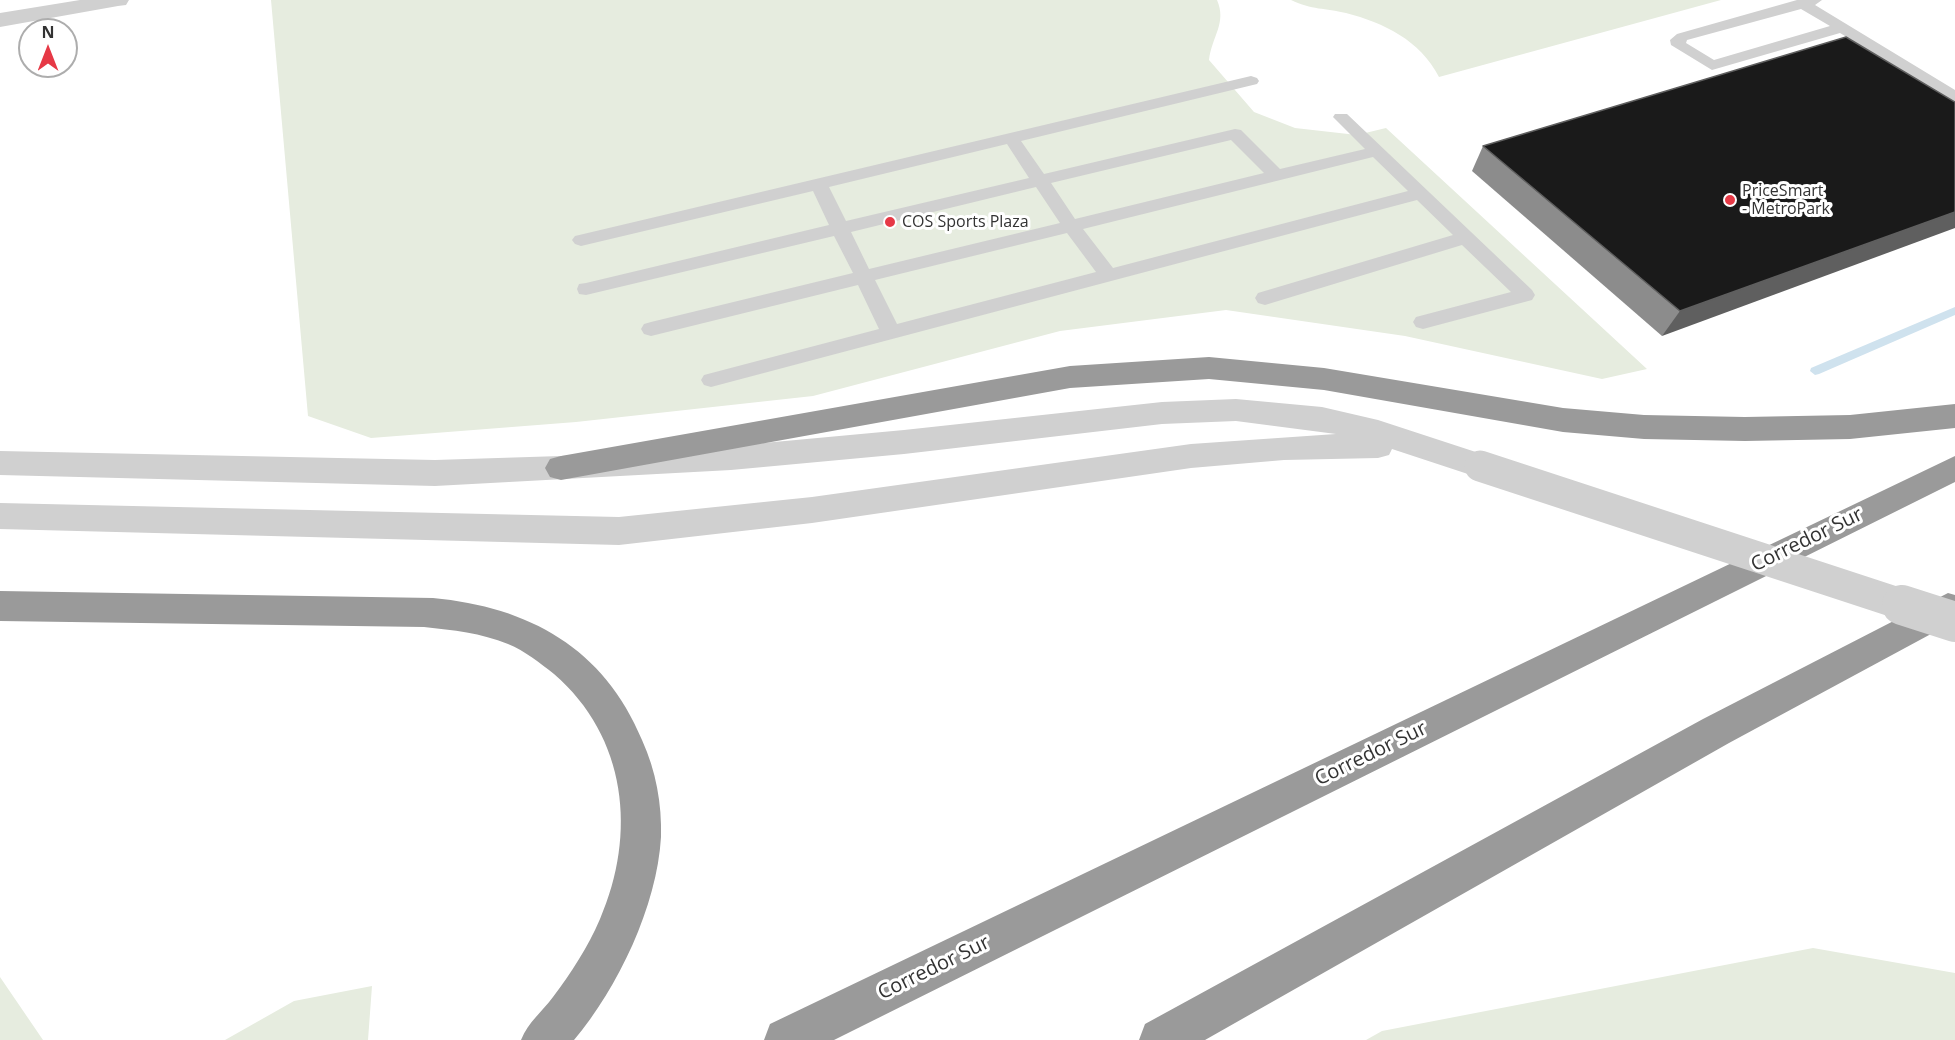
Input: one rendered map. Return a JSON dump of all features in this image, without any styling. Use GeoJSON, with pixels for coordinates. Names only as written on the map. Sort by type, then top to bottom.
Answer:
{"type":"FeatureCollection","features":[{"type":"Feature","properties":{"kind":"highway"},"geometry":{"type":"LineString","coordinates":[[561,468],[1070,377],[1209,368],[1324,379],[1563,420],[1644,427],[1745,429],[1850,427],[1955,416]]}},
{"type":"Feature","properties":{"kind":"highway","name":"Corredor Sur"},"geometry":{"type":"LineString","coordinates":[[786,1040],[1955,468]]}},
{"type":"Feature","properties":{"kind":"highway"},"geometry":{"type":"LineString","coordinates":[[1161,1040],[1847,661],[1955,604]]}},
{"type":"Feature","properties":{"kind":"highway"},"geometry":{"type":"LineString","coordinates":[[0,606],[456,614],[492,622],[550,648],[576,669],[599,694],[616,720],[631,758],[639,787],[641,826],[638,863],[628,902],[615,936],[600,966],[574,1003],[543,1040]]}},
{"type":"Feature","properties":{"kind":"highway"},"geometry":{"type":"LineString","coordinates":[[1847,661],[1955,624]]}},
{"type":"Feature","properties":{"kind":"street"},"geometry":{"type":"LineString","coordinates":[[0,20],[118,0]]}},
{"type":"Feature","properties":{"kind":"street"},"geometry":{"type":"LineString","coordinates":[[0,463],[435,473],[561,468],[731,458],[904,442],[1162,413],[1236,410],[1322,419],[1378,432],[1955,624]]}},
{"type":"Feature","properties":{"kind":"street"},"geometry":{"type":"LineString","coordinates":[[0,516],[619,531],[812,512],[1172,456],[1337,445],[1427,448]]}},
{"type":"Feature","properties":{"kind":"lane"},"geometry":{"type":"LineString","coordinates":[[1842,28],[1712,65],[1679,45],[1678,40],[1809,2],[1842,28],[1955,97]]}},
{"type":"Feature","properties":{"kind":"lane"},"geometry":{"type":"LineString","coordinates":[[581,240],[1251,81]]}},
{"type":"Feature","properties":{"kind":"lane"},"geometry":{"type":"LineString","coordinates":[[1341,117],[1525,295],[1423,322]]}},
{"type":"Feature","properties":{"kind":"lane"},"geometry":{"type":"LineString","coordinates":[[586,290],[1234,134],[1276,175]]}},
{"type":"Feature","properties":{"kind":"lane"},"geometry":{"type":"LineString","coordinates":[[1011,138],[1070,225],[1108,275]]}},
{"type":"Feature","properties":{"kind":"lane"},"geometry":{"type":"LineString","coordinates":[[651,329],[1377,152]]}},
{"type":"Feature","properties":{"kind":"lane"},"geometry":{"type":"LineString","coordinates":[[818,183],[891,333]]}},
{"type":"Feature","properties":{"kind":"lane"},"geometry":{"type":"LineString","coordinates":[[711,381],[1422,193]]}},
{"type":"Feature","properties":{"kind":"lane"},"geometry":{"type":"LineString","coordinates":[[1265,298],[1467,237]]}},
{"type":"Feature","properties":{"kind":"shaded area","name":"COS Sports Plaza"},"geometry":{"type":"Polygon","coordinates":[[[271,0],[1217,0],[1220,8],[1220,23],[1209,60],[1254,112],[1295,128],[1357,135],[1386,128],[1647,369],[1602,379],[1405,336],[1226,310],[1060,331],[813,396],[576,422],[371,438],[308,416],[271,0]]]}},
{"type":"Feature","properties":{"kind":"shaded area"},"geometry":{"type":"Polygon","coordinates":[[[1291,0],[1721,0],[1439,77],[1422,53],[1400,35],[1387,28],[1346,13],[1312,7],[1291,0]]]}},
{"type":"Feature","properties":{"kind":"shaded area"},"geometry":{"type":"Polygon","coordinates":[[[1813,948],[1955,973],[1955,1040],[1366,1040],[1382,1031],[1813,948]]]}},
{"type":"Feature","properties":{"kind":"shaded area"},"geometry":{"type":"Polygon","coordinates":[[[0,977],[43,1040],[0,1040],[0,977]]]}},
{"type":"Feature","properties":{"kind":"shaded area"},"geometry":{"type":"Polygon","coordinates":[[[372,986],[368,1040],[225,1040],[294,1001],[372,986]]]}},
{"type":"Feature","properties":{"kind":"building","name":"PriceSmart - MetroPark"},"geometry":{"type":"Polygon","coordinates":[[[1846,37],[1955,102],[1955,212],[1680,311],[1483,146],[1846,37]]]}},
{"type":"Feature","properties":{"kind":"waterway"},"geometry":{"type":"LineString","coordinates":[[1815,371],[1955,311]]}},
{"type":"Feature","properties":{"kind":"place","name":"PriceSmart - MetroPark"},"geometry":{"type":"Point","coordinates":[1730,200]}},
{"type":"Feature","properties":{"kind":"place","name":"COS Sports Plaza"},"geometry":{"type":"Point","coordinates":[890,222]}}]}
